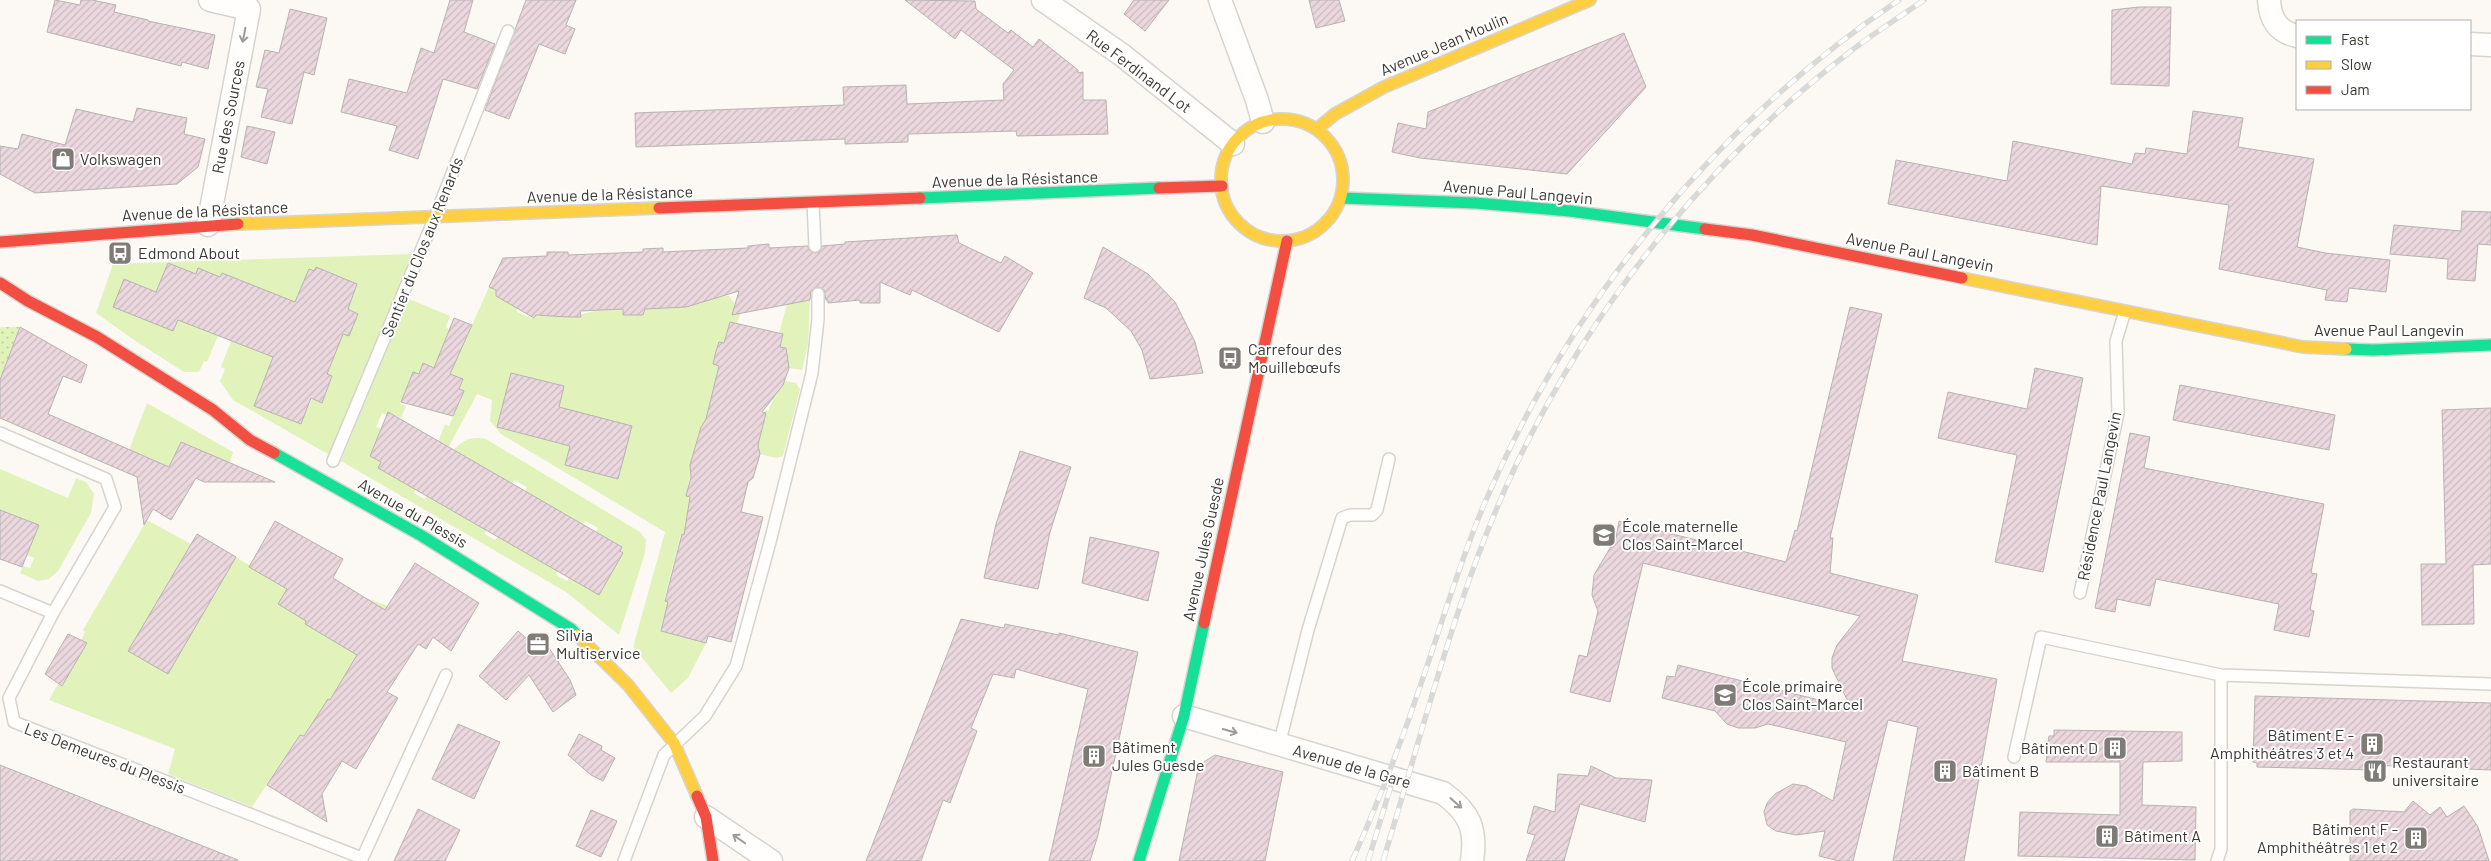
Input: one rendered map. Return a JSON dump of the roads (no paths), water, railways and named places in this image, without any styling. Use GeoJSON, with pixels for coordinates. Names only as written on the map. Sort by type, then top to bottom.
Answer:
{"type":"FeatureCollection","features":[{"type":"Feature","properties":{"kind":"main road","name":"Avenue Jean Moulin"},"geometry":{"type":"LineString","coordinates":[[1317,130],[1335,114],[1384,87],[1590,0]]}},
{"type":"Feature","properties":{"kind":"main road"},"geometry":{"type":"LineString","coordinates":[[1281,118],[1300,122],[1317,130],[1331,143],[1340,160],[1344,179],[1341,198],[1333,214],[1320,228],[1305,236],[1287,241],[1268,239],[1251,232],[1237,220],[1226,204],[1222,186],[1224,164],[1233,144],[1241,134],[1263,122],[1281,118]]}},
{"type":"Feature","properties":{"kind":"main road","name":"Avenue de la Résistance"},"geometry":{"type":"LineString","coordinates":[[0,242],[208,225],[1222,186]]}},
{"type":"Feature","properties":{"kind":"main road","name":"Avenue Paul Langevin"},"geometry":{"type":"LineString","coordinates":[[1341,198],[1476,203],[1570,211],[1742,234],[2126,309],[2303,347],[2374,350],[2491,345]]}},
{"type":"Feature","properties":{"kind":"main road","name":"Avenue Jules Guesde"},"geometry":{"type":"LineString","coordinates":[[1139,861],[1184,716],[1287,241]]}},
{"type":"Feature","properties":{"kind":"main road","name":"Avenue du Plessis"},"geometry":{"type":"LineString","coordinates":[[0,283],[97,337],[196,399],[250,440],[422,536],[571,629],[628,685],[674,743],[706,817],[713,861]]}},
{"type":"Feature","properties":{"kind":"street","name":"Rue des Sources"},"geometry":{"type":"LineString","coordinates":[[208,225],[249,4],[210,0]]}},
{"type":"Feature","properties":{"kind":"street","name":"Rue Ferdinand Lot"},"geometry":{"type":"LineString","coordinates":[[1043,0],[1122,55],[1233,144]]}},
{"type":"Feature","properties":{"kind":"street"},"geometry":{"type":"LineString","coordinates":[[1220,0],[1257,100],[1263,122]]}},
{"type":"Feature","properties":{"kind":"street"},"geometry":{"type":"LineString","coordinates":[[2269,0],[2274,22],[2281,29],[2296,36]]}},
{"type":"Feature","properties":{"kind":"street"},"geometry":{"type":"LineString","coordinates":[[2471,44],[2491,45]]}},
{"type":"Feature","properties":{"kind":"street","name":"Avenue de la Gare"},"geometry":{"type":"LineString","coordinates":[[1184,716],[1443,793],[1461,806],[1471,825],[1474,848],[1472,861]]}},
{"type":"Feature","properties":{"kind":"street"},"geometry":{"type":"LineString","coordinates":[[706,817],[771,861]]}},
{"type":"Feature","properties":{"kind":"lane","name":"Sentier du Clos aux Renards"},"geometry":{"type":"LineString","coordinates":[[333,462],[435,217],[508,31]]}},
{"type":"Feature","properties":{"kind":"lane"},"geometry":{"type":"LineString","coordinates":[[813,202],[815,246]]}},
{"type":"Feature","properties":{"kind":"lane"},"geometry":{"type":"LineString","coordinates":[[624,861],[664,755],[674,743],[706,716],[736,666],[770,542],[812,373],[818,319],[818,294]]}},
{"type":"Feature","properties":{"kind":"lane","name":"Résidence Paul Langevin"},"geometry":{"type":"LineString","coordinates":[[2080,593],[2118,413],[2116,341],[2126,309]]}},
{"type":"Feature","properties":{"kind":"lane","name":"Les Demeures du Plessis"},"geometry":{"type":"LineString","coordinates":[[0,433],[106,479],[114,507],[53,613],[9,698],[14,722],[362,859]]}},
{"type":"Feature","properties":{"kind":"lane"},"geometry":{"type":"LineString","coordinates":[[1279,745],[1308,630],[1342,518],[1350,515],[1372,515],[1377,510],[1389,459]]}},
{"type":"Feature","properties":{"kind":"lane"},"geometry":{"type":"LineString","coordinates":[[0,591],[53,613]]}},
{"type":"Feature","properties":{"kind":"lane"},"geometry":{"type":"LineString","coordinates":[[2014,757],[2041,637],[2221,675],[2491,684]]}},
{"type":"Feature","properties":{"kind":"lane"},"geometry":{"type":"LineString","coordinates":[[362,859],[446,675]]}},
{"type":"Feature","properties":{"kind":"lane"},"geometry":{"type":"LineString","coordinates":[[2217,861],[2221,849],[2221,675]]}},
{"type":"Feature","properties":{"kind":"railway"},"geometry":{"type":"LineString","coordinates":[[1352,861],[1399,746],[1459,570],[1483,507],[1518,431],[1559,359],[1604,289],[1654,224],[1709,161],[1768,103],[1832,49],[1899,0]]}},
{"type":"Feature","properties":{"kind":"railway"},"geometry":{"type":"LineString","coordinates":[[1383,861],[1443,659],[1477,560],[1517,463],[1548,404],[1582,346],[1619,290],[1660,237],[1704,186],[1750,138],[1799,93],[1851,51],[1924,0]]}},
{"type":"Feature","properties":{"kind":"railway"},"geometry":{"type":"LineString","coordinates":[[1368,861],[1394,776]]}},
{"type":"Feature","properties":{"kind":"place","name":"Volkswagen"},"geometry":{"type":"Point","coordinates":[63,159]}},
{"type":"Feature","properties":{"kind":"place","name":"Edmond About"},"geometry":{"type":"Point","coordinates":[120,253]}},
{"type":"Feature","properties":{"kind":"place","name":"Carrefour des Mouillebœufs"},"geometry":{"type":"Point","coordinates":[1230,358]}},
{"type":"Feature","properties":{"kind":"place","name":"École maternelle Clos Saint-Marcel"},"geometry":{"type":"Point","coordinates":[1604,535]}},
{"type":"Feature","properties":{"kind":"place","name":"Silvia Multiservice"},"geometry":{"type":"Point","coordinates":[538,644]}},
{"type":"Feature","properties":{"kind":"place","name":"École primaire Clos Saint-Marcel"},"geometry":{"type":"Point","coordinates":[1725,695]}},
{"type":"Feature","properties":{"kind":"place","name":"Bâtiment E - Amphithéâtres 3 et 4"},"geometry":{"type":"Point","coordinates":[2372,744]}},
{"type":"Feature","properties":{"kind":"place","name":"Bâtiment D"},"geometry":{"type":"Point","coordinates":[2115,748]}},
{"type":"Feature","properties":{"kind":"place","name":"Bâtiment Jules Guesde"},"geometry":{"type":"Point","coordinates":[1094,756]}},
{"type":"Feature","properties":{"kind":"place","name":"Bâtiment B"},"geometry":{"type":"Point","coordinates":[1945,771]}},
{"type":"Feature","properties":{"kind":"place","name":"Restaurant universitaire"},"geometry":{"type":"Point","coordinates":[2375,771]}},
{"type":"Feature","properties":{"kind":"place","name":"Bâtiment A"},"geometry":{"type":"Point","coordinates":[2107,836]}},
{"type":"Feature","properties":{"kind":"place","name":"Bâtiment F - Amphithéâtres 1 et 2"},"geometry":{"type":"Point","coordinates":[2416,838]}}]}
